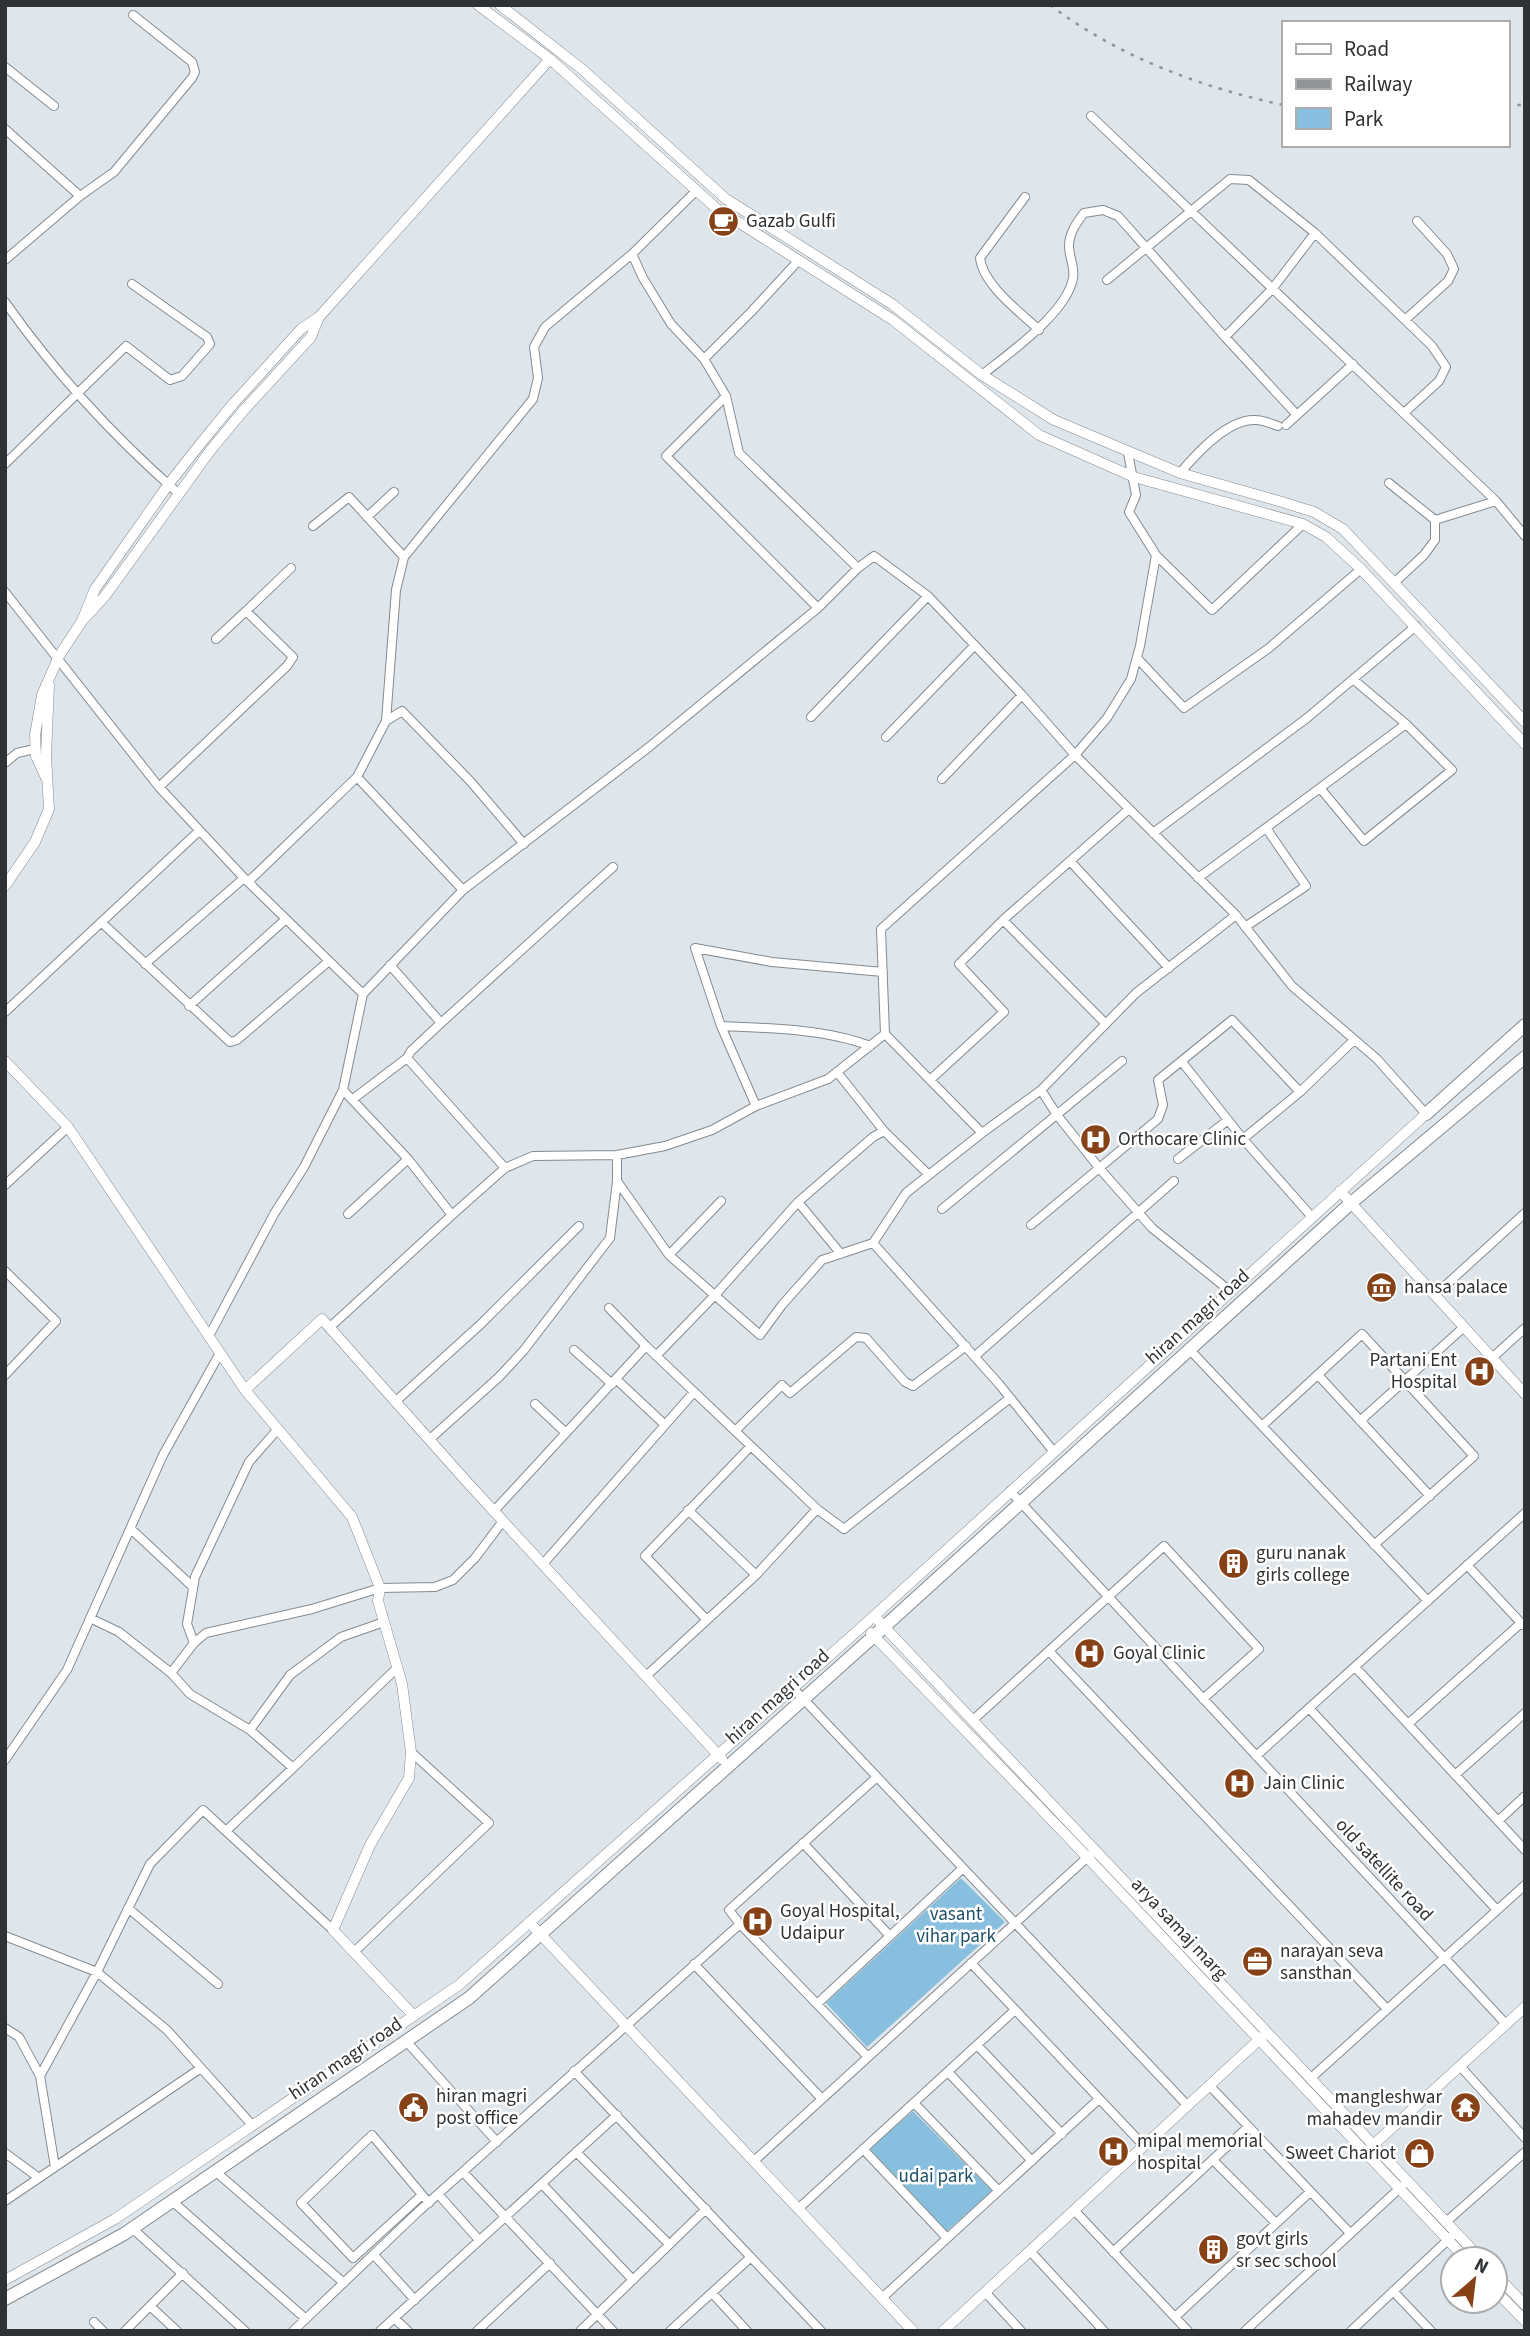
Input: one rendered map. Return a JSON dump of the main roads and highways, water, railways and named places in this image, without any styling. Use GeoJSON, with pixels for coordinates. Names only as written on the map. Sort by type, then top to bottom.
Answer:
{"type":"FeatureCollection","features":[{"type":"Feature","properties":{"kind":"main road"},"geometry":{"type":"LineString","coordinates":[[1426,1114],[1525,1025]]}},
{"type":"Feature","properties":{"kind":"main road","name":"hiran magri road"},"geometry":{"type":"LineString","coordinates":[[5,2299],[132,2228],[469,1998],[879,1632],[1351,1203],[1525,1057]]}},
{"type":"Feature","properties":{"kind":"railway"},"geometry":{"type":"LineString","coordinates":[[1050,5],[1104,40],[1161,68],[1221,89],[1282,105]]}},
{"type":"Feature","properties":{"kind":"railway"},"geometry":{"type":"LineString","coordinates":[[1509,107],[1525,104]]}},
{"type":"Feature","properties":{"kind":"place","name":"Gazab Gulfi"},"geometry":{"type":"Point","coordinates":[723,221]}},
{"type":"Feature","properties":{"kind":"place","name":"Orthocare Clinic"},"geometry":{"type":"Point","coordinates":[1095,1139]}},
{"type":"Feature","properties":{"kind":"place","name":"hansa palace"},"geometry":{"type":"Point","coordinates":[1381,1287]}},
{"type":"Feature","properties":{"kind":"place","name":"Partani Ent Hospital"},"geometry":{"type":"Point","coordinates":[1480,1371]}},
{"type":"Feature","properties":{"kind":"place","name":"guru nanak girls college"},"geometry":{"type":"Point","coordinates":[1233,1564]}},
{"type":"Feature","properties":{"kind":"place","name":"Goyal Clinic"},"geometry":{"type":"Point","coordinates":[1090,1653]}},
{"type":"Feature","properties":{"kind":"place","name":"Jain Clinic"},"geometry":{"type":"Point","coordinates":[1240,1783]}},
{"type":"Feature","properties":{"kind":"place","name":"Goyal Hospital, Udaipur"},"geometry":{"type":"Point","coordinates":[757,1922]}},
{"type":"Feature","properties":{"kind":"place","name":"narayan seva sansthan"},"geometry":{"type":"Point","coordinates":[1257,1962]}},
{"type":"Feature","properties":{"kind":"place","name":"hiran magri post office"},"geometry":{"type":"Point","coordinates":[413,2107]}},
{"type":"Feature","properties":{"kind":"place","name":"mangleshwar mahadev mandir"},"geometry":{"type":"Point","coordinates":[1465,2108]}},
{"type":"Feature","properties":{"kind":"place","name":"mipal memorial hospital"},"geometry":{"type":"Point","coordinates":[1114,2152]}},
{"type":"Feature","properties":{"kind":"place","name":"Sweet Chariot"},"geometry":{"type":"Point","coordinates":[1419,2153]}},
{"type":"Feature","properties":{"kind":"place","name":"govt girls sr sec school"},"geometry":{"type":"Point","coordinates":[1213,2250]}},
{"type":"Feature","properties":{"kind":"park label","name":"vasant vihar park"},"geometry":{"type":"Point","coordinates":[956,1925]}},
{"type":"Feature","properties":{"kind":"park label","name":"udai park"},"geometry":{"type":"Point","coordinates":[936,2176]}}]}
